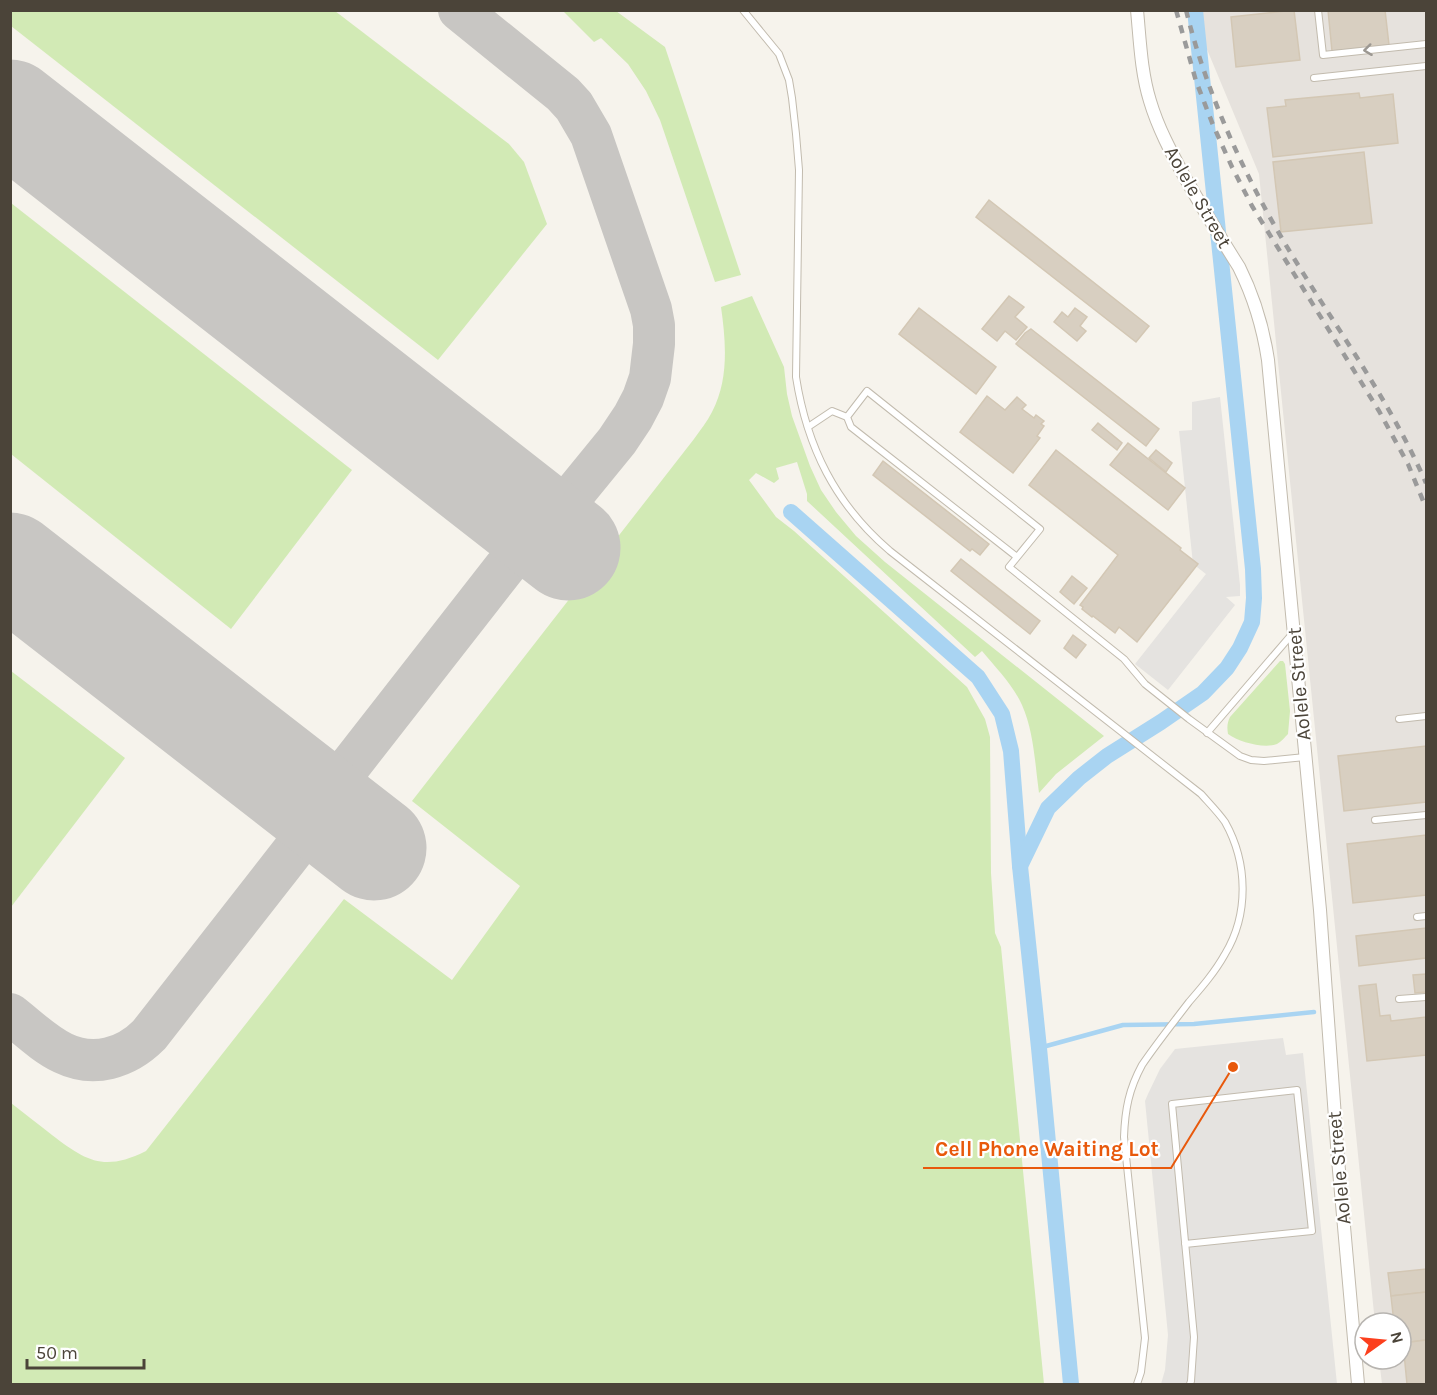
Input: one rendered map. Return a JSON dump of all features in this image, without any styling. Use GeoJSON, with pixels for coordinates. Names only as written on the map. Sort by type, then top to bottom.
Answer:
{"type":"FeatureCollection","features":[{"type":"Feature","properties":{"kind":"street","name":"Aolele Street"},"geometry":{"type":"LineString","coordinates":[[1137,10],[1142,67],[1149,100],[1161,134],[1194,194],[1239,267],[1261,323],[1268,360],[1320,910],[1338,1160],[1359,1384]]}},
{"type":"Feature","properties":{"kind":"lane"},"geometry":{"type":"LineString","coordinates":[[743,10],[779,54],[789,81],[799,170],[796,376],[808,427],[821,461],[839,495],[876,539],[1201,794],[1223,820],[1237,850],[1243,881],[1241,914],[1231,943],[1215,970],[1151,1051],[1129,1092],[1125,1121],[1125,1146],[1145,1338],[1142,1372],[1137,1384]]}},
{"type":"Feature","properties":{"kind":"lane"},"geometry":{"type":"LineString","coordinates":[[1318,10],[1323,56],[1426,44]]}},
{"type":"Feature","properties":{"kind":"lane"},"geometry":{"type":"LineString","coordinates":[[1314,78],[1426,66]]}},
{"type":"Feature","properties":{"kind":"lane"},"geometry":{"type":"LineString","coordinates":[[847,417],[867,391],[1040,529],[1009,567],[1124,659],[1145,684],[1207,733],[1240,756],[1251,760],[1306,757]]}},
{"type":"Feature","properties":{"kind":"lane"},"geometry":{"type":"LineString","coordinates":[[808,427],[832,411],[847,417],[851,427],[1017,557]]}},
{"type":"Feature","properties":{"kind":"lane"},"geometry":{"type":"LineString","coordinates":[[1207,733],[1294,632]]}},
{"type":"Feature","properties":{"kind":"lane"},"geometry":{"type":"LineString","coordinates":[[1399,719],[1426,716]]}},
{"type":"Feature","properties":{"kind":"lane"},"geometry":{"type":"LineString","coordinates":[[1375,820],[1426,814]]}},
{"type":"Feature","properties":{"kind":"lane"},"geometry":{"type":"LineString","coordinates":[[1417,917],[1426,916]]}},
{"type":"Feature","properties":{"kind":"lane"},"geometry":{"type":"LineString","coordinates":[[1399,999],[1426,997]]}},
{"type":"Feature","properties":{"kind":"lane"},"geometry":{"type":"LineString","coordinates":[[1185,1244],[1312,1231],[1297,1090],[1172,1104],[1185,1244],[1194,1336],[1190,1384]]}},
{"type":"Feature","properties":{"kind":"shaded area"},"geometry":{"type":"Polygon","coordinates":[[[1191,11],[1426,11],[1426,1384],[1382,1384],[1380,1371],[1413,1371],[1413,1311],[1374,1311],[1259,174],[1191,11]]]}},
{"type":"Feature","properties":{"kind":"shaded area"},"geometry":{"type":"Polygon","coordinates":[[[1220,397],[1240,596],[1226,597],[1235,605],[1168,690],[1135,664],[1206,574],[1193,564],[1179,431],[1192,430],[1192,402],[1220,397]]]}},
{"type":"Feature","properties":{"kind":"shaded area"},"geometry":{"type":"Polygon","coordinates":[[[1283,1038],[1286,1055],[1303,1053],[1337,1384],[1161,1384],[1165,1370],[1168,1335],[1145,1101],[1160,1069],[1175,1049],[1283,1038]]]}},
{"type":"Feature","properties":{"kind":"green space"},"geometry":{"type":"Polygon","coordinates":[[[10,11],[335,11],[509,144],[524,162],[547,224],[438,360],[11,26],[10,11]]]}},
{"type":"Feature","properties":{"kind":"green space"},"geometry":{"type":"Polygon","coordinates":[[[563,11],[616,11],[665,47],[741,275],[715,282],[660,120],[646,91],[628,64],[601,38],[594,42],[563,11]]]}},
{"type":"Feature","properties":{"kind":"green space"},"geometry":{"type":"Polygon","coordinates":[[[11,203],[352,470],[231,629],[11,454],[11,203]]]}},
{"type":"Feature","properties":{"kind":"green space"},"geometry":{"type":"Polygon","coordinates":[[[752,296],[784,367],[792,416],[810,466],[821,490],[836,512],[856,536],[885,562],[1104,736],[1056,774],[1039,793],[1032,737],[1022,705],[1009,684],[982,651],[975,657],[807,501],[797,462],[776,468],[779,479],[774,483],[756,473],[749,480],[776,517],[967,687],[985,719],[990,737],[991,873],[995,933],[1001,947],[1044,1384],[11,1384],[11,1103],[64,1144],[96,1161],[118,1161],[146,1151],[344,899],[452,980],[520,886],[412,801],[706,423],[717,400],[724,374],[725,347],[721,307],[752,296]]]}},
{"type":"Feature","properties":{"kind":"green space"},"geometry":{"type":"Polygon","coordinates":[[[1280,661],[1285,664],[1290,711],[1288,734],[1277,744],[1265,746],[1245,742],[1228,734],[1230,717],[1280,661]]]}},
{"type":"Feature","properties":{"kind":"green space"},"geometry":{"type":"Polygon","coordinates":[[[11,671],[125,758],[10,907],[11,671]]]}},
{"type":"Feature","properties":{"kind":"building"},"geometry":{"type":"Polygon","coordinates":[[[1294,10],[1300,60],[1236,67],[1231,17],[1294,10]]]}},
{"type":"Feature","properties":{"kind":"building"},"geometry":{"type":"Polygon","coordinates":[[[1328,10],[1385,10],[1389,45],[1332,51],[1328,10]]]}},
{"type":"Feature","properties":{"kind":"building"},"geometry":{"type":"Polygon","coordinates":[[[1359,93],[1360,98],[1393,94],[1398,143],[1273,157],[1267,108],[1286,106],[1285,100],[1359,93]]]}},
{"type":"Feature","properties":{"kind":"building"},"geometry":{"type":"Polygon","coordinates":[[[1364,152],[1372,223],[1281,232],[1273,162],[1364,152]]]}},
{"type":"Feature","properties":{"kind":"building"},"geometry":{"type":"Polygon","coordinates":[[[989,200],[1149,326],[1136,342],[976,217],[989,200]]]}},
{"type":"Feature","properties":{"kind":"building"},"geometry":{"type":"Polygon","coordinates":[[[1009,296],[1024,307],[1015,317],[1027,327],[1016,340],[1005,331],[997,341],[982,329],[1009,296]]]}},
{"type":"Feature","properties":{"kind":"building"},"geometry":{"type":"Polygon","coordinates":[[[919,308],[996,367],[976,394],[899,334],[919,308]]]}},
{"type":"Feature","properties":{"kind":"building"},"geometry":{"type":"Polygon","coordinates":[[[1075,308],[1087,317],[1080,326],[1086,331],[1077,341],[1054,322],[1062,312],[1068,317],[1075,308]]]}},
{"type":"Feature","properties":{"kind":"building"},"geometry":{"type":"Polygon","coordinates":[[[1031,329],[1159,429],[1146,446],[1016,344],[1031,329]]]}},
{"type":"Feature","properties":{"kind":"building"},"geometry":{"type":"Polygon","coordinates":[[[987,396],[1005,410],[1017,397],[1026,405],[1022,409],[1034,418],[1036,415],[1044,421],[1041,424],[1044,426],[1037,436],[1040,438],[1013,473],[960,432],[987,396]]]}},
{"type":"Feature","properties":{"kind":"building"},"geometry":{"type":"Polygon","coordinates":[[[1098,423],[1122,443],[1117,450],[1092,430],[1098,423]]]}},
{"type":"Feature","properties":{"kind":"building"},"geometry":{"type":"Polygon","coordinates":[[[1128,443],[1185,488],[1168,510],[1110,465],[1128,443]]]}},
{"type":"Feature","properties":{"kind":"building"},"geometry":{"type":"Polygon","coordinates":[[[1056,450],[1181,548],[1180,550],[1198,564],[1137,642],[1119,627],[1115,633],[1082,609],[1080,605],[1118,555],[1029,485],[1056,450]]]}},
{"type":"Feature","properties":{"kind":"building"},"geometry":{"type":"Polygon","coordinates":[[[1156,450],[1172,463],[1166,472],[1149,458],[1156,450]]]}},
{"type":"Feature","properties":{"kind":"building"},"geometry":{"type":"Polygon","coordinates":[[[883,461],[989,544],[980,555],[972,549],[970,551],[873,475],[883,461]]]}},
{"type":"Feature","properties":{"kind":"building"},"geometry":{"type":"Polygon","coordinates":[[[961,559],[1040,621],[1030,634],[951,571],[961,559]]]}},
{"type":"Feature","properties":{"kind":"building"},"geometry":{"type":"Polygon","coordinates":[[[1072,576],[1087,588],[1074,604],[1060,592],[1072,576]]]}},
{"type":"Feature","properties":{"kind":"building"},"geometry":{"type":"Polygon","coordinates":[[[1073,635],[1086,645],[1076,658],[1064,648],[1073,635]]]}},
{"type":"Feature","properties":{"kind":"building"},"geometry":{"type":"Polygon","coordinates":[[[1426,746],[1426,802],[1344,811],[1338,756],[1426,746]]]}},
{"type":"Feature","properties":{"kind":"building"},"geometry":{"type":"Polygon","coordinates":[[[1426,835],[1426,895],[1353,903],[1347,844],[1426,835]]]}},
{"type":"Feature","properties":{"kind":"building"},"geometry":{"type":"Polygon","coordinates":[[[1426,928],[1426,958],[1359,966],[1356,936],[1426,928]]]}},
{"type":"Feature","properties":{"kind":"building"},"geometry":{"type":"Polygon","coordinates":[[[1426,974],[1426,992],[1415,993],[1413,975],[1426,974]]]}},
{"type":"Feature","properties":{"kind":"building"},"geometry":{"type":"Polygon","coordinates":[[[1376,984],[1380,1016],[1390,1015],[1391,1021],[1426,1017],[1426,1055],[1367,1061],[1359,986],[1376,984]]]}},
{"type":"Feature","properties":{"kind":"building"},"geometry":{"type":"Polygon","coordinates":[[[1426,1269],[1426,1292],[1391,1296],[1388,1273],[1426,1269]]]}},
{"type":"Feature","properties":{"kind":"building"},"geometry":{"type":"Polygon","coordinates":[[[1426,1292],[1426,1340],[1413,1342],[1413,1311],[1393,1311],[1391,1296],[1426,1292]]]}},
{"type":"Feature","properties":{"kind":"building"},"geometry":{"type":"Polygon","coordinates":[[[1426,1340],[1426,1384],[1407,1384],[1406,1371],[1413,1371],[1413,1342],[1426,1340]]]}},
{"type":"Feature","properties":{"kind":"waterway"},"geometry":{"type":"LineString","coordinates":[[1020,866],[1048,808],[1079,778],[1107,756],[1203,693],[1227,668],[1240,648],[1252,622],[1253,569],[1195,10]]}},
{"type":"Feature","properties":{"kind":"waterway"},"geometry":{"type":"LineString","coordinates":[[791,512],[978,677],[1002,714],[1011,751],[1020,866],[1071,1384]]}},
{"type":"Feature","properties":{"kind":"waterway"},"geometry":{"type":"LineString","coordinates":[[1039,1048],[1123,1025],[1194,1024],[1314,1012]]}},
{"type":"Feature","properties":{"kind":"taxiway"},"geometry":{"type":"LineString","coordinates":[[10,1014],[56,1049],[86,1060],[120,1055],[149,1035],[292,852],[352,763],[505,567],[577,490],[617,441],[643,398],[650,378],[654,344],[651,309],[591,135],[574,106],[563,94],[459,10]]}},
{"type":"Feature","properties":{"kind":"runway"},"geometry":{"type":"LineString","coordinates":[[10,112],[568,548]]}},
{"type":"Feature","properties":{"kind":"runway"},"geometry":{"type":"LineString","coordinates":[[10,565],[374,848]]}},
{"type":"Feature","properties":{"kind":"railway"},"geometry":{"type":"LineString","coordinates":[[1176,10],[1196,81],[1232,167],[1252,206],[1379,411],[1408,464],[1426,508]]}},
{"type":"Feature","properties":{"kind":"railway"},"geometry":{"type":"LineString","coordinates":[[1186,10],[1208,82],[1226,129],[1259,197],[1300,269],[1389,409],[1426,483]]}},
{"type":"Feature","properties":{"kind":"place","name":"Cell Phone Waiting Lot"},"geometry":{"type":"Point","coordinates":[1233,1067]}}]}
